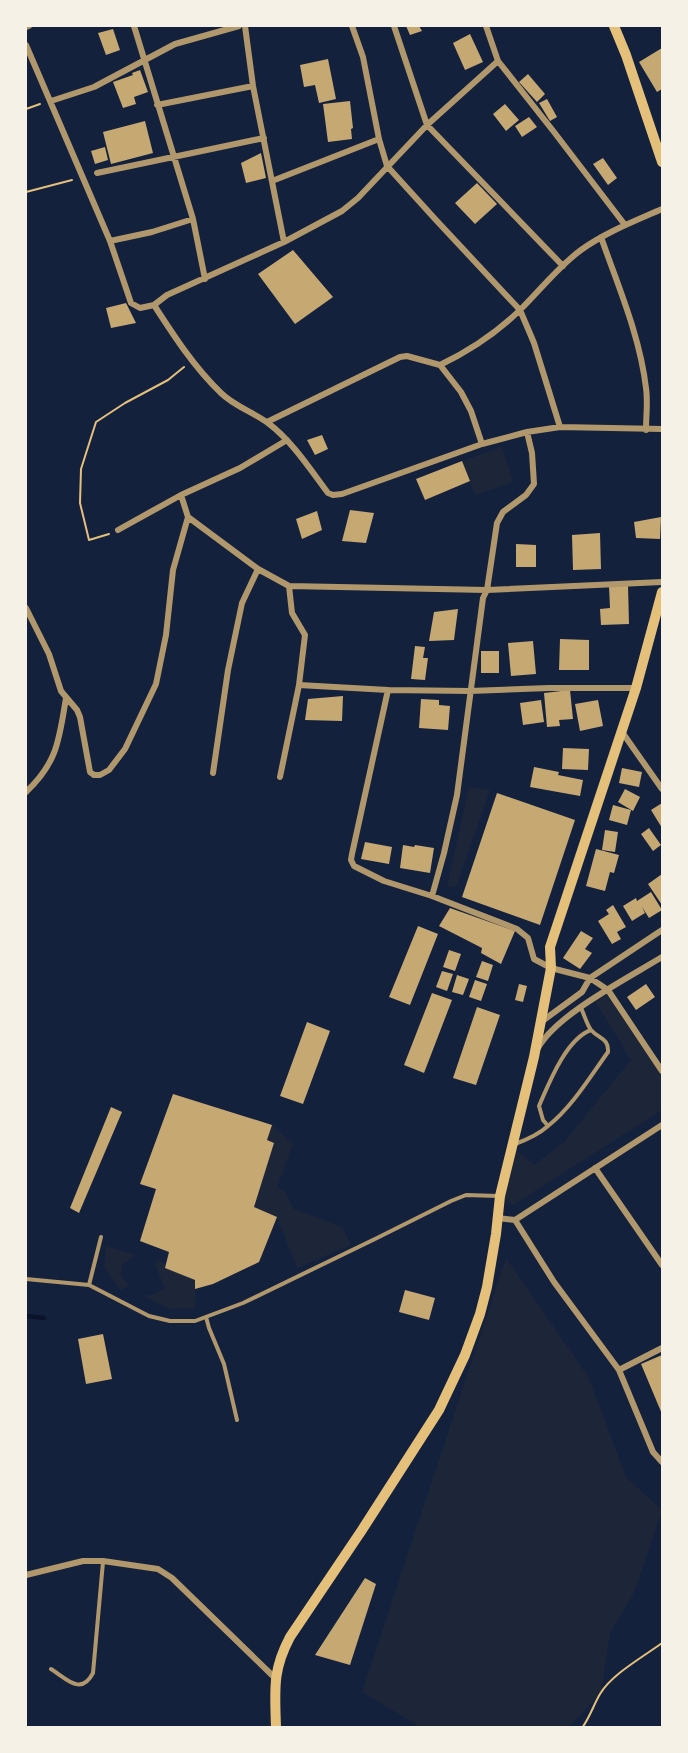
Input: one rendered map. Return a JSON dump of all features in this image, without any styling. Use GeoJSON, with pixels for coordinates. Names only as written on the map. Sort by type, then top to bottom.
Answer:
{"type":"FeatureCollection","features":[{"type":"Feature","properties":{"kind":"main road"},"geometry":{"type":"LineString","coordinates":[[614,26],[663,162]]}},
{"type":"Feature","properties":{"kind":"main road"},"geometry":{"type":"LineString","coordinates":[[276,1728],[275,1678],[280,1655],[439,1410],[465,1355],[480,1314],[490,1270],[500,1196],[534,1057],[551,968],[550,946],[636,688],[663,592]]}},
{"type":"Feature","properties":{"kind":"street"},"geometry":{"type":"LineString","coordinates":[[134,26],[193,219],[205,279]]}},
{"type":"Feature","properties":{"kind":"street"},"geometry":{"type":"LineString","coordinates":[[51,101],[94,87],[176,44],[239,26]]}},
{"type":"Feature","properties":{"kind":"street"},"geometry":{"type":"LineString","coordinates":[[245,26],[252,86],[284,242]]}},
{"type":"Feature","properties":{"kind":"street"},"geometry":{"type":"LineString","coordinates":[[352,26],[363,57],[379,139],[387,165],[520,310],[534,343],[560,427]]}},
{"type":"Feature","properties":{"kind":"street"},"geometry":{"type":"LineString","coordinates":[[394,26],[427,125],[563,266]]}},
{"type":"Feature","properties":{"kind":"street"},"geometry":{"type":"LineString","coordinates":[[486,26],[498,61],[625,225]]}},
{"type":"Feature","properties":{"kind":"street"},"geometry":{"type":"LineString","coordinates":[[26,45],[110,241],[131,303],[140,308],[154,305],[167,296],[284,242],[342,211],[358,198],[427,125],[498,61]]}},
{"type":"Feature","properties":{"kind":"street"},"geometry":{"type":"LineString","coordinates":[[157,105],[252,86]]}},
{"type":"Feature","properties":{"kind":"street"},"geometry":{"type":"LineString","coordinates":[[97,172],[264,138]]}},
{"type":"Feature","properties":{"kind":"street"},"geometry":{"type":"LineString","coordinates":[[272,181],[379,139]]}},
{"type":"Feature","properties":{"kind":"street"},"geometry":{"type":"LineString","coordinates":[[440,365],[469,351],[493,334],[580,251],[601,237],[663,209]]}},
{"type":"Feature","properties":{"kind":"street"},"geometry":{"type":"LineString","coordinates":[[110,241],[152,232],[193,219]]}},
{"type":"Feature","properties":{"kind":"street"},"geometry":{"type":"LineString","coordinates":[[601,237],[642,362],[647,390],[646,429]]}},
{"type":"Feature","properties":{"kind":"street"},"geometry":{"type":"LineString","coordinates":[[154,305],[191,361],[224,396],[267,422],[287,440],[328,493],[333,495],[342,494],[482,444],[527,432],[560,427],[663,429]]}},
{"type":"Feature","properties":{"kind":"street"},"geometry":{"type":"LineString","coordinates":[[267,422],[343,386],[392,359],[407,356],[440,365],[461,392],[471,411],[482,444]]}},
{"type":"Feature","properties":{"kind":"street"},"geometry":{"type":"LineString","coordinates":[[432,896],[458,795],[483,598],[488,590],[497,523],[503,512],[526,495],[534,484],[533,460],[527,432]]}},
{"type":"Feature","properties":{"kind":"street"},"geometry":{"type":"LineString","coordinates":[[118,530],[182,495],[240,468],[287,440]]}},
{"type":"Feature","properties":{"kind":"street"},"geometry":{"type":"LineString","coordinates":[[26,608],[49,654],[58,684],[80,717],[90,772],[100,776],[109,770],[125,749],[156,684],[166,635],[173,570],[188,517],[182,495]]}},
{"type":"Feature","properties":{"kind":"street"},"geometry":{"type":"LineString","coordinates":[[188,517],[258,569],[289,585],[488,590],[663,582]]}},
{"type":"Feature","properties":{"kind":"street"},"geometry":{"type":"LineString","coordinates":[[213,773],[228,670],[242,603],[258,569]]}},
{"type":"Feature","properties":{"kind":"street"},"geometry":{"type":"LineString","coordinates":[[280,777],[299,684],[305,635],[292,613],[289,585]]}},
{"type":"Feature","properties":{"kind":"street"},"geometry":{"type":"LineString","coordinates":[[299,684],[388,690],[470,691],[636,688]]}},
{"type":"Feature","properties":{"kind":"street"},"geometry":{"type":"LineString","coordinates":[[388,690],[352,854],[351,860],[354,866],[384,881],[432,896],[523,933],[528,938],[534,958],[551,968],[590,978],[608,990],[663,1071]]}},
{"type":"Feature","properties":{"kind":"street"},"geometry":{"type":"LineString","coordinates":[[26,792],[54,756],[66,698]]}},
{"type":"Feature","properties":{"kind":"street"},"geometry":{"type":"LineString","coordinates":[[622,731],[663,789]]}},
{"type":"Feature","properties":{"kind":"street"},"geometry":{"type":"LineString","coordinates":[[540,1022],[582,992],[590,978],[663,930]]}},
{"type":"Feature","properties":{"kind":"street"},"geometry":{"type":"LineString","coordinates":[[534,1057],[541,1043],[566,1018],[663,957]]}},
{"type":"Feature","properties":{"kind":"street"},"geometry":{"type":"LineString","coordinates":[[498,1218],[515,1220],[663,1125]]}},
{"type":"Feature","properties":{"kind":"street"},"geometry":{"type":"LineString","coordinates":[[595,1168],[663,1265]]}},
{"type":"Feature","properties":{"kind":"street"},"geometry":{"type":"LineString","coordinates":[[515,1220],[554,1282],[619,1370],[653,1452],[663,1462]]}},
{"type":"Feature","properties":{"kind":"street"},"geometry":{"type":"LineString","coordinates":[[619,1370],[663,1348]]}},
{"type":"Feature","properties":{"kind":"street"},"geometry":{"type":"LineString","coordinates":[[26,1575],[83,1561],[103,1561],[158,1569],[172,1578],[275,1678]]}},
{"type":"Feature","properties":{"kind":"lane"},"geometry":{"type":"LineString","coordinates":[[511,1146],[529,1139],[548,1126],[567,1107],[608,1052],[605,1040],[591,1030],[581,1008]]}},
{"type":"Feature","properties":{"kind":"lane"},"geometry":{"type":"LineString","coordinates":[[548,1126],[543,1120],[539,1106],[549,1081],[566,1052],[582,1035],[591,1030]]}},
{"type":"Feature","properties":{"kind":"lane"},"geometry":{"type":"LineString","coordinates":[[26,1279],[89,1285],[158,1319],[195,1321],[243,1303],[451,1201],[466,1195],[500,1196]]}},
{"type":"Feature","properties":{"kind":"lane"},"geometry":{"type":"LineString","coordinates":[[89,1285],[101,1237]]}},
{"type":"Feature","properties":{"kind":"lane"},"geometry":{"type":"LineString","coordinates":[[206,1317],[224,1364],[237,1419]]}},
{"type":"Feature","properties":{"kind":"lane"},"geometry":{"type":"LineString","coordinates":[[51,1669],[76,1685],[82,1685],[88,1681],[93,1673],[103,1561]]}},
{"type":"Feature","properties":{"kind":"path"},"geometry":{"type":"LineString","coordinates":[[26,109],[51,101]]}},
{"type":"Feature","properties":{"kind":"path"},"geometry":{"type":"LineString","coordinates":[[26,192],[81,177]]}},
{"type":"Feature","properties":{"kind":"path"},"geometry":{"type":"LineString","coordinates":[[118,530],[89,540],[80,503],[81,469],[96,422],[168,380],[191,361]]}},
{"type":"Feature","properties":{"kind":"path"},"geometry":{"type":"LineString","coordinates":[[582,1728],[601,1693],[617,1676],[663,1643]]}},
{"type":"Feature","properties":{"kind":"shaded area"},"geometry":{"type":"Polygon","coordinates":[[[502,447],[513,482],[475,495],[462,461],[502,447]]]}},
{"type":"Feature","properties":{"kind":"shaded area"},"geometry":{"type":"Polygon","coordinates":[[[469,787],[490,790],[456,887],[447,886],[469,787]]]}},
{"type":"Feature","properties":{"kind":"shaded area"},"geometry":{"type":"Polygon","coordinates":[[[608,990],[662,1071],[662,1110],[513,1205],[500,1196],[511,1146],[534,1165],[564,1142],[631,1060],[594,999],[608,990]]]}},
{"type":"Feature","properties":{"kind":"shaded area"},"geometry":{"type":"Polygon","coordinates":[[[272,1125],[293,1144],[277,1188],[284,1190],[294,1209],[342,1227],[351,1245],[297,1268],[277,1217],[254,1207],[274,1143],[267,1140],[272,1125]]]}},
{"type":"Feature","properties":{"kind":"shaded area"},"geometry":{"type":"Polygon","coordinates":[[[106,1246],[135,1255],[121,1266],[121,1275],[129,1286],[121,1290],[104,1267],[106,1246]]]}},
{"type":"Feature","properties":{"kind":"shaded area"},"geometry":{"type":"Polygon","coordinates":[[[506,1258],[589,1378],[626,1477],[662,1510],[634,1593],[610,1633],[601,1693],[569,1727],[420,1727],[362,1692],[506,1258]]]}},
{"type":"Feature","properties":{"kind":"shaded area"},"geometry":{"type":"Polygon","coordinates":[[[158,1260],[166,1264],[165,1268],[195,1280],[195,1308],[170,1309],[144,1296],[165,1288],[155,1265],[158,1260]]]}},
{"type":"Feature","properties":{"kind":"building"},"geometry":{"type":"Polygon","coordinates":[[[406,26],[419,26],[422,31],[410,35],[406,26]]]}},
{"type":"Feature","properties":{"kind":"building"},"geometry":{"type":"Polygon","coordinates":[[[113,29],[120,50],[106,55],[98,33],[113,29]]]}},
{"type":"Feature","properties":{"kind":"building"},"geometry":{"type":"Polygon","coordinates":[[[470,34],[483,62],[465,70],[453,43],[470,34]]]}},
{"type":"Feature","properties":{"kind":"building"},"geometry":{"type":"Polygon","coordinates":[[[662,48],[662,89],[657,92],[639,62],[662,48]]]}},
{"type":"Feature","properties":{"kind":"building"},"geometry":{"type":"Polygon","coordinates":[[[328,59],[336,99],[319,103],[315,85],[304,87],[300,65],[328,59]]]}},
{"type":"Feature","properties":{"kind":"building"},"geometry":{"type":"Polygon","coordinates":[[[140,70],[148,92],[134,97],[136,104],[123,108],[113,82],[140,70]]]}},
{"type":"Feature","properties":{"kind":"building"},"geometry":{"type":"Polygon","coordinates":[[[528,74],[545,94],[537,102],[519,82],[528,74]]]}},
{"type":"Feature","properties":{"kind":"building"},"geometry":{"type":"Polygon","coordinates":[[[547,99],[557,117],[550,121],[539,103],[547,99]]]}},
{"type":"Feature","properties":{"kind":"building"},"geometry":{"type":"Polygon","coordinates":[[[350,101],[352,139],[328,142],[323,104],[350,101]]]}},
{"type":"Feature","properties":{"kind":"building"},"geometry":{"type":"Polygon","coordinates":[[[505,104],[519,120],[506,131],[493,114],[505,104]]]}},
{"type":"Feature","properties":{"kind":"building"},"geometry":{"type":"Polygon","coordinates":[[[529,117],[537,127],[522,137],[515,126],[529,117]]]}},
{"type":"Feature","properties":{"kind":"building"},"geometry":{"type":"Polygon","coordinates":[[[145,121],[153,153],[111,164],[103,132],[145,121]]]}},
{"type":"Feature","properties":{"kind":"building"},"geometry":{"type":"Polygon","coordinates":[[[105,147],[108,160],[95,164],[91,151],[105,147]]]}},
{"type":"Feature","properties":{"kind":"building"},"geometry":{"type":"Polygon","coordinates":[[[261,153],[266,178],[246,183],[241,163],[261,153]]]}},
{"type":"Feature","properties":{"kind":"building"},"geometry":{"type":"Polygon","coordinates":[[[603,158],[617,178],[608,185],[593,164],[603,158]]]}},
{"type":"Feature","properties":{"kind":"building"},"geometry":{"type":"Polygon","coordinates":[[[477,183],[497,204],[475,224],[455,203],[477,183]]]}},
{"type":"Feature","properties":{"kind":"building"},"geometry":{"type":"Polygon","coordinates":[[[293,250],[333,297],[295,324],[258,274],[293,250]]]}},
{"type":"Feature","properties":{"kind":"building"},"geometry":{"type":"Polygon","coordinates":[[[126,303],[136,323],[111,328],[106,308],[126,303]]]}},
{"type":"Feature","properties":{"kind":"building"},"geometry":{"type":"Polygon","coordinates":[[[322,435],[328,449],[315,455],[307,440],[322,435]]]}},
{"type":"Feature","properties":{"kind":"building"},"geometry":{"type":"Polygon","coordinates":[[[462,461],[470,481],[425,500],[416,479],[462,461]]]}},
{"type":"Feature","properties":{"kind":"building"},"geometry":{"type":"Polygon","coordinates":[[[350,510],[374,513],[366,543],[342,541],[350,510]]]}},
{"type":"Feature","properties":{"kind":"building"},"geometry":{"type":"Polygon","coordinates":[[[317,511],[322,530],[302,539],[296,519],[317,511]]]}},
{"type":"Feature","properties":{"kind":"building"},"geometry":{"type":"Polygon","coordinates":[[[661,517],[660,539],[636,538],[634,522],[661,517]]]}},
{"type":"Feature","properties":{"kind":"building"},"geometry":{"type":"Polygon","coordinates":[[[600,533],[601,569],[573,570],[572,535],[600,533]]]}},
{"type":"Feature","properties":{"kind":"building"},"geometry":{"type":"Polygon","coordinates":[[[516,544],[536,545],[536,567],[516,567],[516,544]]]}},
{"type":"Feature","properties":{"kind":"building"},"geometry":{"type":"Polygon","coordinates":[[[628,585],[629,624],[601,625],[600,609],[610,608],[609,586],[628,585]]]}},
{"type":"Feature","properties":{"kind":"building"},"geometry":{"type":"Polygon","coordinates":[[[458,609],[454,640],[429,641],[434,612],[458,609]]]}},
{"type":"Feature","properties":{"kind":"building"},"geometry":{"type":"Polygon","coordinates":[[[560,639],[589,640],[589,670],[559,670],[560,639]]]}},
{"type":"Feature","properties":{"kind":"building"},"geometry":{"type":"Polygon","coordinates":[[[533,641],[536,674],[511,676],[508,643],[533,641]]]}},
{"type":"Feature","properties":{"kind":"building"},"geometry":{"type":"Polygon","coordinates":[[[415,646],[425,647],[423,658],[428,658],[425,680],[411,679],[415,646]]]}},
{"type":"Feature","properties":{"kind":"building"},"geometry":{"type":"Polygon","coordinates":[[[481,651],[499,651],[499,673],[481,673],[481,651]]]}},
{"type":"Feature","properties":{"kind":"building"},"geometry":{"type":"Polygon","coordinates":[[[570,690],[573,719],[559,720],[560,726],[547,727],[544,693],[570,690]]]}},
{"type":"Feature","properties":{"kind":"building"},"geometry":{"type":"Polygon","coordinates":[[[343,696],[342,721],[305,720],[308,699],[343,696]]]}},
{"type":"Feature","properties":{"kind":"building"},"geometry":{"type":"Polygon","coordinates":[[[421,699],[439,700],[439,705],[450,706],[448,730],[419,728],[421,699]]]}},
{"type":"Feature","properties":{"kind":"building"},"geometry":{"type":"Polygon","coordinates":[[[541,700],[544,722],[523,725],[520,703],[541,700]]]}},
{"type":"Feature","properties":{"kind":"building"},"geometry":{"type":"Polygon","coordinates":[[[598,700],[603,726],[580,731],[575,704],[598,700]]]}},
{"type":"Feature","properties":{"kind":"building"},"geometry":{"type":"Polygon","coordinates":[[[563,748],[589,749],[588,770],[562,769],[563,748]]]}},
{"type":"Feature","properties":{"kind":"building"},"geometry":{"type":"Polygon","coordinates":[[[534,767],[583,780],[580,796],[530,787],[534,767]]]}},
{"type":"Feature","properties":{"kind":"building"},"geometry":{"type":"Polygon","coordinates":[[[622,768],[642,772],[639,787],[619,783],[622,768]]]}},
{"type":"Feature","properties":{"kind":"building"},"geometry":{"type":"Polygon","coordinates":[[[625,789],[640,797],[633,811],[618,802],[625,789]]]}},
{"type":"Feature","properties":{"kind":"building"},"geometry":{"type":"Polygon","coordinates":[[[497,793],[575,820],[540,925],[462,897],[497,793]]]}},
{"type":"Feature","properties":{"kind":"building"},"geometry":{"type":"Polygon","coordinates":[[[662,803],[662,828],[651,810],[662,803]]]}},
{"type":"Feature","properties":{"kind":"building"},"geometry":{"type":"Polygon","coordinates":[[[613,805],[631,810],[627,825],[609,820],[613,805]]]}},
{"type":"Feature","properties":{"kind":"building"},"geometry":{"type":"Polygon","coordinates":[[[649,828],[661,845],[653,851],[641,834],[649,828]]]}},
{"type":"Feature","properties":{"kind":"building"},"geometry":{"type":"Polygon","coordinates":[[[605,830],[618,832],[615,852],[602,850],[605,830]]]}},
{"type":"Feature","properties":{"kind":"building"},"geometry":{"type":"Polygon","coordinates":[[[365,842],[392,847],[389,864],[361,859],[365,842]]]}},
{"type":"Feature","properties":{"kind":"building"},"geometry":{"type":"Polygon","coordinates":[[[403,845],[434,848],[430,873],[400,868],[403,845]]]}},
{"type":"Feature","properties":{"kind":"building"},"geometry":{"type":"Polygon","coordinates":[[[596,849],[619,855],[614,873],[610,872],[605,891],[586,886],[596,849]]]}},
{"type":"Feature","properties":{"kind":"building"},"geometry":{"type":"Polygon","coordinates":[[[662,874],[662,905],[648,884],[662,874]]]}},
{"type":"Feature","properties":{"kind":"building"},"geometry":{"type":"Polygon","coordinates":[[[651,892],[662,910],[649,918],[642,907],[645,913],[632,921],[623,906],[651,892]]]}},
{"type":"Feature","properties":{"kind":"building"},"geometry":{"type":"Polygon","coordinates":[[[613,905],[626,927],[617,932],[621,939],[612,944],[598,921],[609,914],[606,910],[613,905]]]}},
{"type":"Feature","properties":{"kind":"building"},"geometry":{"type":"Polygon","coordinates":[[[450,908],[515,931],[501,964],[481,953],[482,948],[439,926],[450,908]]]}},
{"type":"Feature","properties":{"kind":"building"},"geometry":{"type":"Polygon","coordinates":[[[418,926],[438,934],[410,1005],[389,997],[418,926]]]}},
{"type":"Feature","properties":{"kind":"building"},"geometry":{"type":"Polygon","coordinates":[[[581,931],[593,938],[585,949],[592,953],[580,969],[563,958],[581,931]]]}},
{"type":"Feature","properties":{"kind":"building"},"geometry":{"type":"Polygon","coordinates":[[[449,950],[461,954],[455,971],[443,967],[449,950]]]}},
{"type":"Feature","properties":{"kind":"building"},"geometry":{"type":"Polygon","coordinates":[[[482,961],[493,965],[488,981],[476,977],[482,961]]]}},
{"type":"Feature","properties":{"kind":"building"},"geometry":{"type":"Polygon","coordinates":[[[442,971],[453,974],[447,991],[436,987],[442,971]]]}},
{"type":"Feature","properties":{"kind":"building"},"geometry":{"type":"Polygon","coordinates":[[[457,975],[469,979],[463,995],[452,992],[457,975]]]}},
{"type":"Feature","properties":{"kind":"building"},"geometry":{"type":"Polygon","coordinates":[[[475,980],[487,984],[481,1001],[469,997],[475,980]]]}},
{"type":"Feature","properties":{"kind":"building"},"geometry":{"type":"Polygon","coordinates":[[[519,984],[527,986],[523,1002],[515,1000],[519,984]]]}},
{"type":"Feature","properties":{"kind":"building"},"geometry":{"type":"Polygon","coordinates":[[[646,984],[655,997],[636,1010],[627,997],[646,984]]]}},
{"type":"Feature","properties":{"kind":"building"},"geometry":{"type":"Polygon","coordinates":[[[432,993],[452,1000],[424,1073],[404,1065],[432,993]]]}},
{"type":"Feature","properties":{"kind":"building"},"geometry":{"type":"Polygon","coordinates":[[[477,1007],[500,1015],[476,1085],[453,1078],[477,1007]]]}},
{"type":"Feature","properties":{"kind":"building"},"geometry":{"type":"Polygon","coordinates":[[[307,1022],[330,1031],[303,1104],[280,1096],[307,1022]]]}},
{"type":"Feature","properties":{"kind":"building"},"geometry":{"type":"Polygon","coordinates":[[[173,1094],[272,1125],[267,1140],[274,1143],[254,1207],[277,1217],[259,1262],[213,1284],[195,1289],[195,1280],[165,1268],[169,1252],[140,1241],[156,1189],[140,1184],[173,1094]]]}},
{"type":"Feature","properties":{"kind":"building"},"geometry":{"type":"Polygon","coordinates":[[[111,1107],[122,1112],[79,1213],[70,1208],[111,1107]]]}},
{"type":"Feature","properties":{"kind":"building"},"geometry":{"type":"Polygon","coordinates":[[[405,1290],[435,1298],[429,1320],[399,1312],[405,1290]]]}},
{"type":"Feature","properties":{"kind":"building"},"geometry":{"type":"Polygon","coordinates":[[[103,1334],[112,1379],[86,1384],[78,1339],[103,1334]]]}},
{"type":"Feature","properties":{"kind":"building"},"geometry":{"type":"Polygon","coordinates":[[[662,1355],[662,1414],[641,1364],[662,1355]]]}},
{"type":"Feature","properties":{"kind":"building"},"geometry":{"type":"Polygon","coordinates":[[[365,1578],[376,1584],[350,1665],[315,1655],[365,1578]]]}},
{"type":"Feature","properties":{"kind":"waterway"},"geometry":{"type":"LineString","coordinates":[[26,1316],[44,1318]]}}]}
